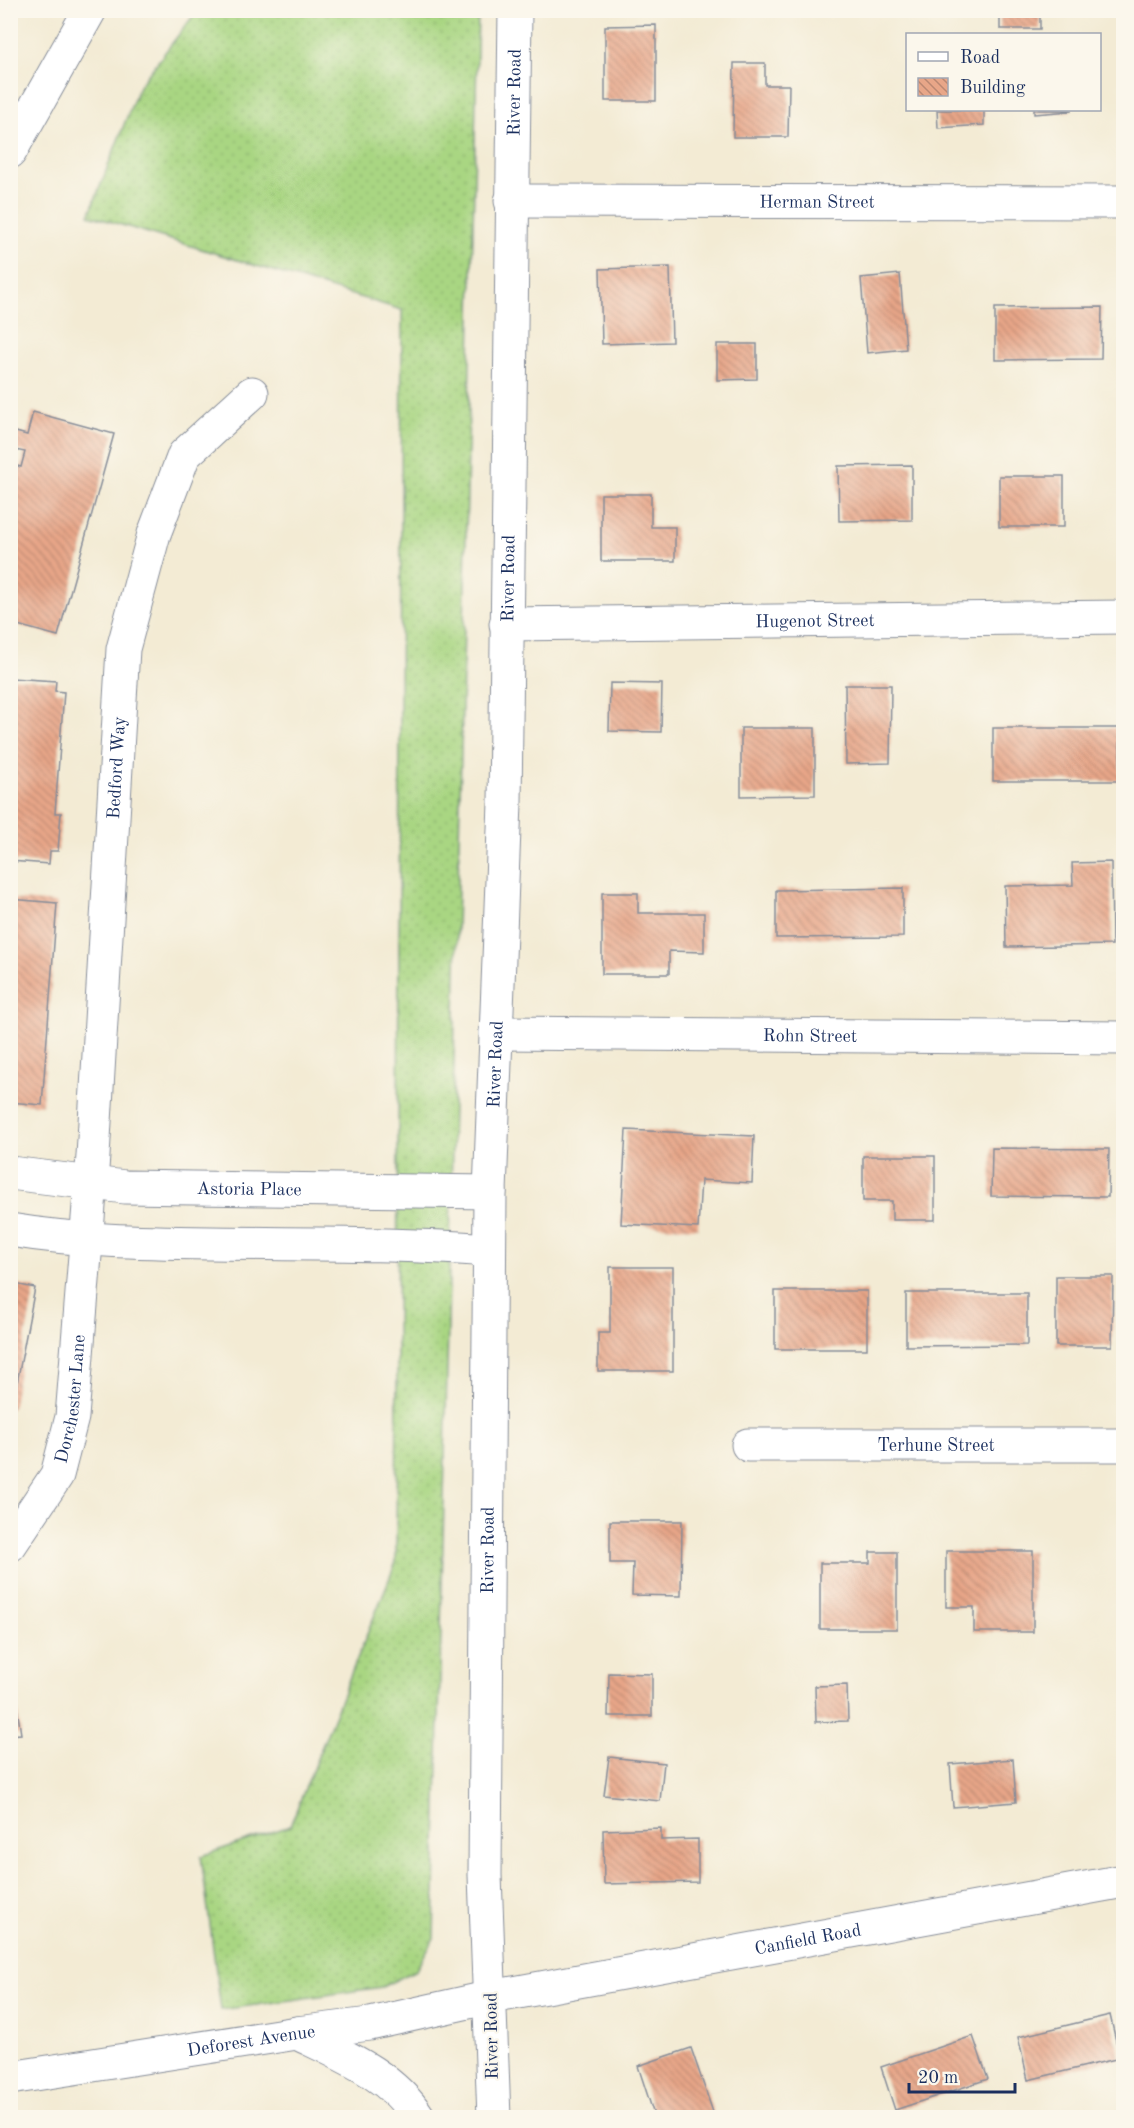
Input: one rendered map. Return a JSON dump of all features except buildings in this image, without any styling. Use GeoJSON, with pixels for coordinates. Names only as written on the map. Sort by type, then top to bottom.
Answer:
{"type":"FeatureCollection","features":[{"type":"Feature","properties":{"kind":"street"},"geometry":{"type":"LineString","coordinates":[[10,152],[90,10]]}},
{"type":"Feature","properties":{"kind":"street","name":"River Road"},"geometry":{"type":"LineString","coordinates":[[494,2118],[485,1875],[489,1250],[505,803],[515,10]]}},
{"type":"Feature","properties":{"kind":"street","name":"Herman Street"},"geometry":{"type":"LineString","coordinates":[[511,201],[1124,201]]}},
{"type":"Feature","properties":{"kind":"street","name":"Bedford Way"},"geometry":{"type":"LineString","coordinates":[[86,1238],[123,649],[154,534],[184,455],[252,393]]}},
{"type":"Feature","properties":{"kind":"street","name":"Hugenot Street"},"geometry":{"type":"LineString","coordinates":[[506,624],[1124,617]]}},
{"type":"Feature","properties":{"kind":"street","name":"Rohn Street"},"geometry":{"type":"LineString","coordinates":[[496,1033],[1124,1038]]}},
{"type":"Feature","properties":{"kind":"street","name":"Astoria Place"},"geometry":{"type":"LineString","coordinates":[[10,1173],[125,1187],[490,1192]]}},
{"type":"Feature","properties":{"kind":"street"},"geometry":{"type":"LineString","coordinates":[[10,1230],[137,1242],[427,1245],[489,1250]]}},
{"type":"Feature","properties":{"kind":"street","name":"Dorchester Lane"},"geometry":{"type":"LineString","coordinates":[[10,1545],[57,1475],[72,1417],[86,1238]]}},
{"type":"Feature","properties":{"kind":"street","name":"Terhune Street"},"geometry":{"type":"LineString","coordinates":[[748,1445],[1124,1445]]}},
{"type":"Feature","properties":{"kind":"street","name":"Canfield Road"},"geometry":{"type":"LineString","coordinates":[[491,1997],[1124,1881]]}},
{"type":"Feature","properties":{"kind":"street","name":"Deforest Avenue"},"geometry":{"type":"LineString","coordinates":[[10,2078],[297,2033],[370,2024],[491,1997]]}},
{"type":"Feature","properties":{"kind":"street"},"geometry":{"type":"LineString","coordinates":[[297,2033],[355,2061],[380,2077],[396,2090],[419,2118]]}},
{"type":"Feature","properties":{"kind":"green space"},"geometry":{"type":"Polygon","coordinates":[[[197,11],[478,11],[434,1938],[416,1970],[382,1987],[221,2010],[201,1856],[290,1826],[396,1562],[402,310],[89,215],[139,86],[197,11]]]}}]}
